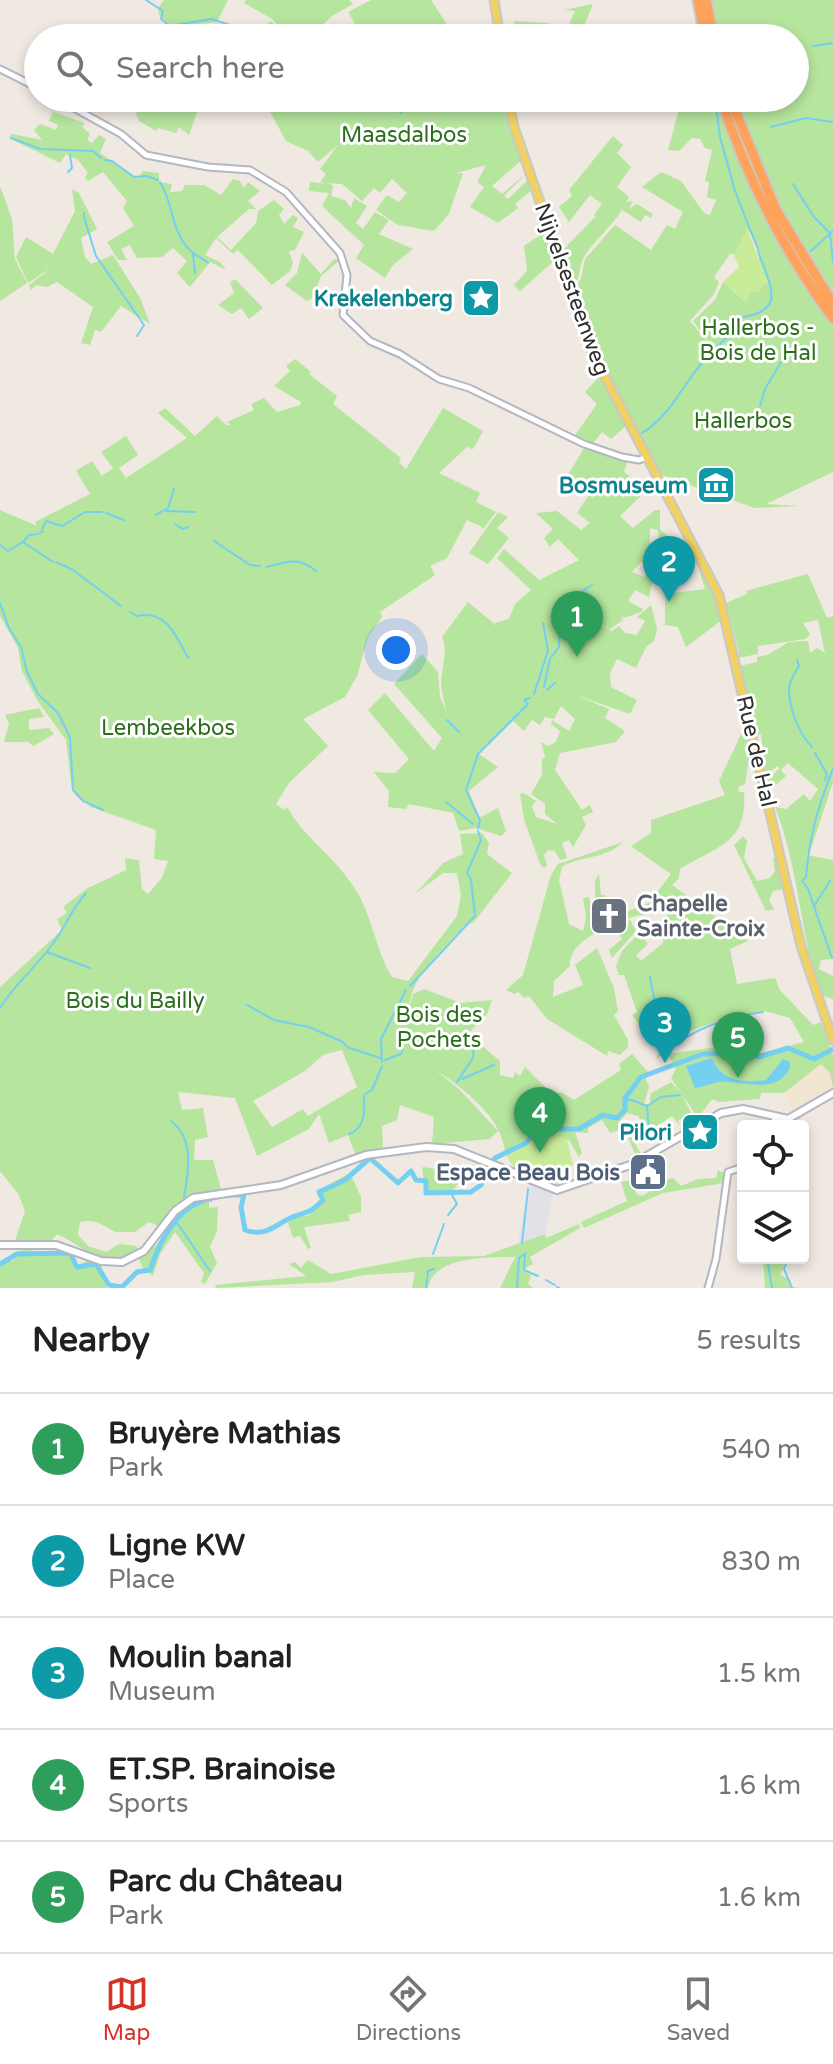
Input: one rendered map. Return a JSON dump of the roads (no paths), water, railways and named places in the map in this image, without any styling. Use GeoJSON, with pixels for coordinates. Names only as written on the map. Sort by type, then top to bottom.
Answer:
{"type":"FeatureCollection","features":[{"type":"Feature","properties":{"kind":"highway"},"geometry":{"type":"LineString","coordinates":[[698,0],[702,24]]}},
{"type":"Feature","properties":{"kind":"highway"},"geometry":{"type":"LineString","coordinates":[[706,0],[711,24]]}},
{"type":"Feature","properties":{"kind":"highway"},"geometry":{"type":"LineString","coordinates":[[726,112],[768,214],[833,318]]}},
{"type":"Feature","properties":{"kind":"highway"},"geometry":{"type":"LineString","coordinates":[[736,112],[776,210],[833,304]]}},
{"type":"Feature","properties":{"kind":"main road"},"geometry":{"type":"LineString","coordinates":[[494,0],[498,24]]}},
{"type":"Feature","properties":{"kind":"main road","name":"Nijvelsesteenweg"},"geometry":{"type":"LineString","coordinates":[[511,112],[586,339],[656,473]]}},
{"type":"Feature","properties":{"kind":"main road","name":"Rue de Hal"},"geometry":{"type":"LineString","coordinates":[[656,473],[704,561],[725,612],[799,937],[833,1040]]}},
{"type":"Feature","properties":{"kind":"main road"},"geometry":{"type":"LineString","coordinates":[[0,1245],[56,1245],[105,1262],[122,1262],[144,1251],[175,1211],[200,1195],[281,1185],[366,1155],[404,1149],[454,1149],[538,1184],[568,1188],[633,1164],[716,1115],[734,1110],[751,1110],[774,1118],[792,1117],[833,1093]]}},
{"type":"Feature","properties":{"kind":"street"},"geometry":{"type":"LineString","coordinates":[[0,69],[24,81]]}},
{"type":"Feature","properties":{"kind":"street"},"geometry":{"type":"LineString","coordinates":[[81,112],[121,134],[146,155],[208,167],[250,170],[286,192],[340,253],[347,275],[343,315],[370,341],[400,354],[439,379],[469,388],[584,444],[622,457],[639,460],[647,457]]}},
{"type":"Feature","properties":{"kind":"street"},"geometry":{"type":"LineString","coordinates":[[708,1288],[728,1176],[737,1171]]}},
{"type":"Feature","properties":{"kind":"water"},"geometry":{"type":"Polygon","coordinates":[[[712,1058],[721,1072],[742,1081],[766,1080],[783,1059],[790,1062],[790,1068],[784,1077],[768,1084],[719,1082],[695,1088],[686,1066],[712,1058]]]}},
{"type":"Feature","properties":{"kind":"waterway"},"geometry":{"type":"LineString","coordinates":[[146,0],[163,11],[161,19],[167,24]]}},
{"type":"Feature","properties":{"kind":"waterway"},"geometry":{"type":"LineString","coordinates":[[182,24],[211,19],[227,24]]}},
{"type":"Feature","properties":{"kind":"waterway"},"geometry":{"type":"LineString","coordinates":[[813,46],[833,43]]}},
{"type":"Feature","properties":{"kind":"waterway"},"geometry":{"type":"LineString","coordinates":[[717,112],[720,137],[735,191]]}},
{"type":"Feature","properties":{"kind":"waterway"},"geometry":{"type":"LineString","coordinates":[[771,127],[806,118],[833,122]]}},
{"type":"Feature","properties":{"kind":"waterway"},"geometry":{"type":"LineString","coordinates":[[11,138],[40,149],[93,151],[101,158]]}},
{"type":"Feature","properties":{"kind":"waterway"},"geometry":{"type":"LineString","coordinates":[[68,172],[72,168],[70,155]]}},
{"type":"Feature","properties":{"kind":"waterway"},"geometry":{"type":"LineString","coordinates":[[104,160],[112,161],[134,177],[147,176],[158,180]]}},
{"type":"Feature","properties":{"kind":"waterway"},"geometry":{"type":"LineString","coordinates":[[160,182],[182,239],[192,252],[208,263]]}},
{"type":"Feature","properties":{"kind":"waterway"},"geometry":{"type":"LineString","coordinates":[[793,184],[814,217],[830,233],[833,262]]}},
{"type":"Feature","properties":{"kind":"waterway"},"geometry":{"type":"LineString","coordinates":[[736,193],[742,209]]}},
{"type":"Feature","properties":{"kind":"waterway"},"geometry":{"type":"LineString","coordinates":[[742,209],[758,249]]}},
{"type":"Feature","properties":{"kind":"waterway"},"geometry":{"type":"LineString","coordinates":[[84,217],[96,256],[144,325],[137,336]]}},
{"type":"Feature","properties":{"kind":"waterway"},"geometry":{"type":"LineString","coordinates":[[811,251],[833,231]]}},
{"type":"Feature","properties":{"kind":"waterway"},"geometry":{"type":"LineString","coordinates":[[715,349],[730,334],[737,318],[753,315],[769,304],[771,287],[758,251]]}},
{"type":"Feature","properties":{"kind":"waterway"},"geometry":{"type":"LineString","coordinates":[[193,254],[195,273]]}},
{"type":"Feature","properties":{"kind":"waterway"},"geometry":{"type":"LineString","coordinates":[[782,351],[784,341]]}},
{"type":"Feature","properties":{"kind":"waterway"},"geometry":{"type":"LineString","coordinates":[[642,433],[672,405],[714,350]]}},
{"type":"Feature","properties":{"kind":"waterway"},"geometry":{"type":"LineString","coordinates":[[760,406],[765,389],[781,362]]}},
{"type":"Feature","properties":{"kind":"waterway"},"geometry":{"type":"LineString","coordinates":[[156,515],[168,508],[174,489]]}},
{"type":"Feature","properties":{"kind":"waterway"},"geometry":{"type":"LineString","coordinates":[[166,511],[195,512]]}},
{"type":"Feature","properties":{"kind":"waterway"},"geometry":{"type":"LineString","coordinates":[[42,529],[46,521],[62,526],[85,512],[102,512]]}},
{"type":"Feature","properties":{"kind":"waterway"},"geometry":{"type":"LineString","coordinates":[[106,513],[124,520]]}},
{"type":"Feature","properties":{"kind":"waterway"},"geometry":{"type":"LineString","coordinates":[[175,524],[183,529],[188,527]]}},
{"type":"Feature","properties":{"kind":"waterway"},"geometry":{"type":"LineString","coordinates":[[23,542],[29,535],[38,534]]}},
{"type":"Feature","properties":{"kind":"waterway"},"geometry":{"type":"LineString","coordinates":[[214,541],[250,565],[260,566]]}},
{"type":"Feature","properties":{"kind":"waterway"},"geometry":{"type":"LineString","coordinates":[[0,545],[8,551],[23,542],[53,562]]}},
{"type":"Feature","properties":{"kind":"waterway"},"geometry":{"type":"LineString","coordinates":[[56,562],[73,570],[121,606]]}},
{"type":"Feature","properties":{"kind":"waterway"},"geometry":{"type":"LineString","coordinates":[[266,567],[298,562],[316,571]]}},
{"type":"Feature","properties":{"kind":"waterway"},"geometry":{"type":"LineString","coordinates":[[592,585],[565,602],[551,622],[560,627],[575,608],[593,604]]}},
{"type":"Feature","properties":{"kind":"waterway"},"geometry":{"type":"LineString","coordinates":[[0,603],[9,628],[21,647],[27,672],[38,694],[58,713],[70,737],[73,790],[83,801],[103,810]]}},
{"type":"Feature","properties":{"kind":"waterway"},"geometry":{"type":"LineString","coordinates":[[130,612],[163,621],[175,634],[188,658]]}},
{"type":"Feature","properties":{"kind":"waterway"},"geometry":{"type":"LineString","coordinates":[[534,694],[548,651],[543,623]]}},
{"type":"Feature","properties":{"kind":"waterway"},"geometry":{"type":"LineString","coordinates":[[544,687],[550,659],[559,647],[560,629]]}},
{"type":"Feature","properties":{"kind":"waterway"},"geometry":{"type":"LineString","coordinates":[[797,660],[799,666],[792,677],[789,696],[799,728],[812,747]]}},
{"type":"Feature","properties":{"kind":"waterway"},"geometry":{"type":"LineString","coordinates":[[547,690],[555,683]]}},
{"type":"Feature","properties":{"kind":"waterway"},"geometry":{"type":"LineString","coordinates":[[478,828],[480,820],[466,790],[478,754],[528,704],[524,700],[530,698]]}},
{"type":"Feature","properties":{"kind":"waterway"},"geometry":{"type":"LineString","coordinates":[[447,720],[459,732]]}},
{"type":"Feature","properties":{"kind":"waterway"},"geometry":{"type":"LineString","coordinates":[[815,753],[827,774],[825,780]]}},
{"type":"Feature","properties":{"kind":"waterway"},"geometry":{"type":"LineString","coordinates":[[832,958],[808,889],[802,881],[806,877],[815,822],[833,769]]}},
{"type":"Feature","properties":{"kind":"waterway"},"geometry":{"type":"LineString","coordinates":[[446,802],[473,824]]}},
{"type":"Feature","properties":{"kind":"waterway"},"geometry":{"type":"LineString","coordinates":[[410,986],[475,916],[471,879],[467,873],[481,840],[478,831]]}},
{"type":"Feature","properties":{"kind":"waterway"},"geometry":{"type":"LineString","coordinates":[[814,906],[830,881]]}},
{"type":"Feature","properties":{"kind":"waterway"},"geometry":{"type":"LineString","coordinates":[[0,1008],[52,945],[86,893]]}},
{"type":"Feature","properties":{"kind":"waterway"},"geometry":{"type":"LineString","coordinates":[[47,952],[90,968]]}},
{"type":"Feature","properties":{"kind":"waterway"},"geometry":{"type":"LineString","coordinates":[[650,977],[656,1008],[646,1014],[645,1028],[662,1053],[710,1026],[763,1012]]}},
{"type":"Feature","properties":{"kind":"waterway"},"geometry":{"type":"LineString","coordinates":[[382,1062],[381,1039],[406,990]]}},
{"type":"Feature","properties":{"kind":"waterway"},"geometry":{"type":"LineString","coordinates":[[247,1005],[274,1020],[309,1027],[343,1042],[347,1047],[380,1058]]}},
{"type":"Feature","properties":{"kind":"waterway"},"geometry":{"type":"LineString","coordinates":[[457,1082],[473,1058],[474,1047]]}},
{"type":"Feature","properties":{"kind":"waterway"},"geometry":{"type":"LineString","coordinates":[[231,1195],[244,1195],[241,1207],[245,1230],[260,1232],[312,1209],[323,1200],[319,1192],[345,1180],[370,1158],[398,1183],[411,1171],[416,1180],[426,1181],[426,1193],[471,1192],[481,1185],[495,1158],[526,1143],[537,1130],[544,1132],[552,1121],[560,1123],[561,1129],[579,1129],[603,1115],[617,1118],[625,1110],[625,1098],[641,1077],[703,1054],[748,1053],[759,1057],[788,1048],[814,1059],[833,1049]]}},
{"type":"Feature","properties":{"kind":"waterway"},"geometry":{"type":"LineString","coordinates":[[385,1060],[401,1054],[403,1049]]}},
{"type":"Feature","properties":{"kind":"waterway"},"geometry":{"type":"LineString","coordinates":[[462,1079],[494,1065]]}},
{"type":"Feature","properties":{"kind":"waterway"},"geometry":{"type":"LineString","coordinates":[[365,1094],[372,1090],[382,1066]]}},
{"type":"Feature","properties":{"kind":"waterway"},"geometry":{"type":"LineString","coordinates":[[626,1103],[629,1099],[647,1106],[661,1097],[680,1095]]}},
{"type":"Feature","properties":{"kind":"waterway"},"geometry":{"type":"LineString","coordinates":[[349,1134],[361,1124],[364,1096]]}},
{"type":"Feature","properties":{"kind":"waterway"},"geometry":{"type":"LineString","coordinates":[[647,1106],[649,1128]]}},
{"type":"Feature","properties":{"kind":"waterway"},"geometry":{"type":"LineString","coordinates":[[171,1121],[187,1146],[184,1197]]}},
{"type":"Feature","properties":{"kind":"waterway"},"geometry":{"type":"LineString","coordinates":[[522,1243],[528,1189]]}},
{"type":"Feature","properties":{"kind":"waterway"},"geometry":{"type":"LineString","coordinates":[[448,1215],[457,1204],[451,1193]]}},
{"type":"Feature","properties":{"kind":"waterway"},"geometry":{"type":"LineString","coordinates":[[0,1264],[17,1254],[70,1253],[77,1267],[96,1264],[109,1285],[122,1287],[137,1272],[150,1270],[166,1233],[182,1214],[204,1200],[217,1197]]}},
{"type":"Feature","properties":{"kind":"waterway"},"geometry":{"type":"LineString","coordinates":[[172,1224],[178,1224],[210,1271]]}},
{"type":"Feature","properties":{"kind":"waterway"},"geometry":{"type":"LineString","coordinates":[[433,1254],[444,1224]]}},
{"type":"Feature","properties":{"kind":"waterway"},"geometry":{"type":"LineString","coordinates":[[517,1288],[519,1258],[526,1253]]}},
{"type":"Feature","properties":{"kind":"waterway"},"geometry":{"type":"LineString","coordinates":[[525,1255],[524,1270],[538,1276]]}},
{"type":"Feature","properties":{"kind":"waterway"},"geometry":{"type":"LineString","coordinates":[[768,1264],[772,1288]]}},
{"type":"Feature","properties":{"kind":"waterway"},"geometry":{"type":"LineString","coordinates":[[786,1264],[784,1269],[792,1288]]}},
{"type":"Feature","properties":{"kind":"waterway"},"geometry":{"type":"LineString","coordinates":[[426,1288],[428,1271],[434,1269]]}},
{"type":"Feature","properties":{"kind":"waterway"},"geometry":{"type":"LineString","coordinates":[[546,1280],[555,1285]]}},
{"type":"Feature","properties":{"kind":"place","name":"Krekelenberg"},"geometry":{"type":"Point","coordinates":[481,298]}},
{"type":"Feature","properties":{"kind":"place","name":"Bosmuseum"},"geometry":{"type":"Point","coordinates":[716,485]}},
{"type":"Feature","properties":{"kind":"place","name":"Ligne KW"},"geometry":{"type":"Point","coordinates":[669,602]}},
{"type":"Feature","properties":{"kind":"place","name":"Bruyère Mathias"},"geometry":{"type":"Point","coordinates":[577,657]}},
{"type":"Feature","properties":{"kind":"place","name":"Chapelle Sainte-Croix"},"geometry":{"type":"Point","coordinates":[609,916]}},
{"type":"Feature","properties":{"kind":"place","name":"Moulin banal"},"geometry":{"type":"Point","coordinates":[665,1063]}},
{"type":"Feature","properties":{"kind":"place","name":"Parc du Château"},"geometry":{"type":"Point","coordinates":[738,1078]}},
{"type":"Feature","properties":{"kind":"place","name":"Pilori"},"geometry":{"type":"Point","coordinates":[700,1132]}},
{"type":"Feature","properties":{"kind":"place","name":"ET.SP. Brainoise"},"geometry":{"type":"Point","coordinates":[540,1153]}},
{"type":"Feature","properties":{"kind":"place","name":"Espace Beau Bois"},"geometry":{"type":"Point","coordinates":[648,1172]}},
{"type":"Feature","properties":{"kind":"park label","name":"Maasdalbos"},"geometry":{"type":"Point","coordinates":[404,134]}},
{"type":"Feature","properties":{"kind":"park label","name":"Hallerbos - Bois de Hal"},"geometry":{"type":"Point","coordinates":[758,340]}},
{"type":"Feature","properties":{"kind":"park label","name":"Hallerbos"},"geometry":{"type":"Point","coordinates":[743,420]}},
{"type":"Feature","properties":{"kind":"park label","name":"Lembeekbos"},"geometry":{"type":"Point","coordinates":[168,727]}},
{"type":"Feature","properties":{"kind":"park label","name":"Bois du Bailly"},"geometry":{"type":"Point","coordinates":[135,1000]}},
{"type":"Feature","properties":{"kind":"park label","name":"Bois des Pochets"},"geometry":{"type":"Point","coordinates":[439,1026]}}]}
